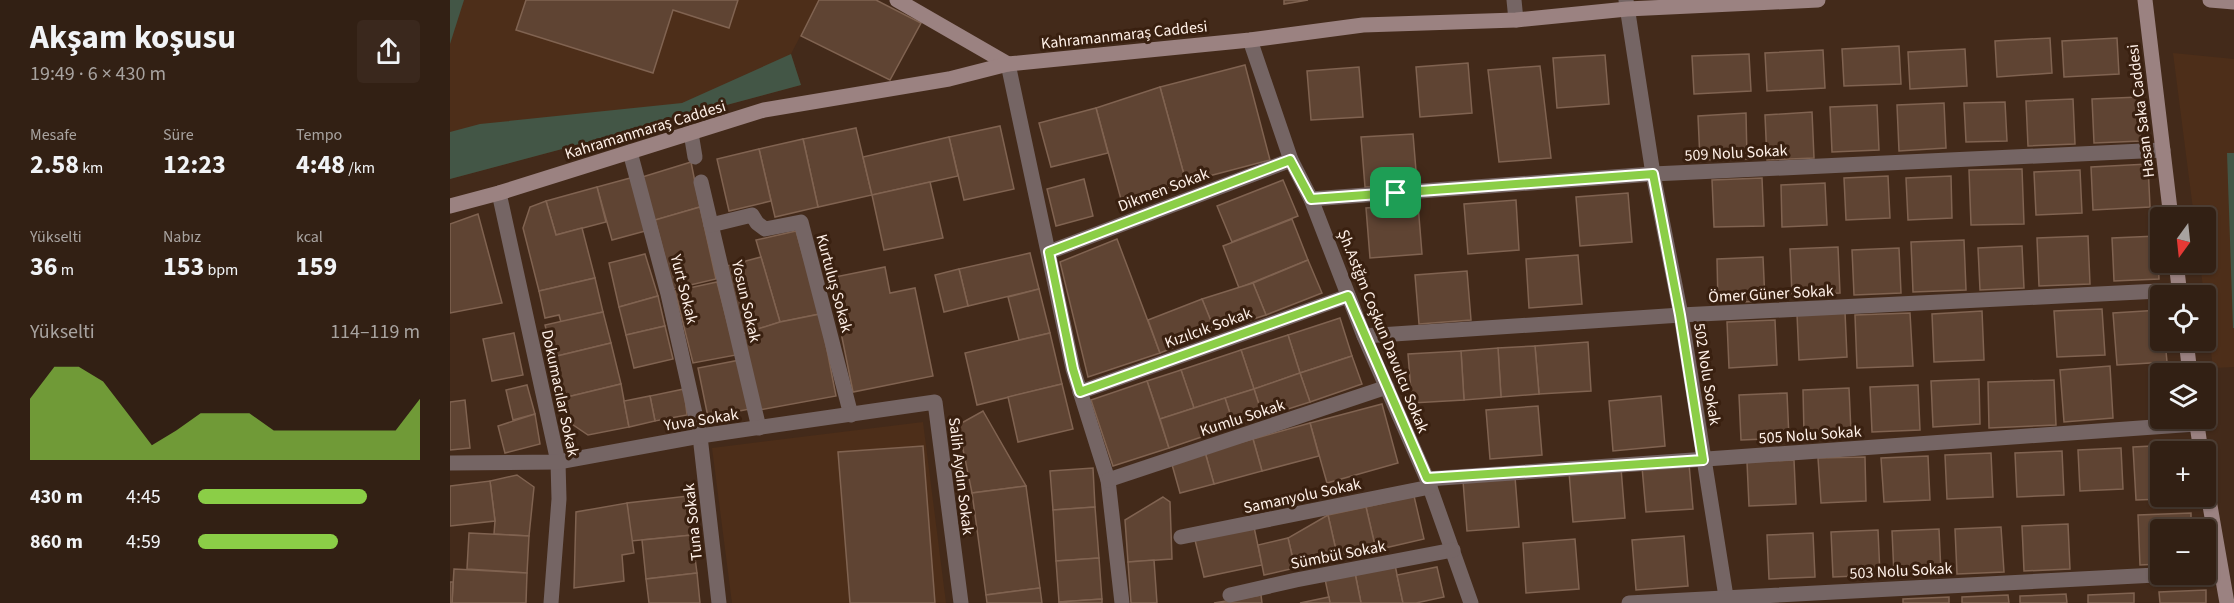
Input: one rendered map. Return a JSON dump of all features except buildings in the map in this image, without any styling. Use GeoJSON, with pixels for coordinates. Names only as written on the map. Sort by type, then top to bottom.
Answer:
{"type":"FeatureCollection","features":[{"type":"Feature","properties":{"kind":"street"},"geometry":{"type":"LineString","coordinates":[[897,0],[1008,64],[1073,369],[1108,480],[1122,603]]}},
{"type":"Feature","properties":{"kind":"street"},"geometry":{"type":"LineString","coordinates":[[1514,0],[1516,20]]}},
{"type":"Feature","properties":{"kind":"street","name":"Kahramanmaraş Caddesi"},"geometry":{"type":"LineString","coordinates":[[450,206],[500,193],[765,110],[948,78],[1008,64],[1250,40],[1363,25],[1516,20],[1626,5],[1818,0]]}},
{"type":"Feature","properties":{"kind":"street","name":"Hasan Saka Caddesi"},"geometry":{"type":"LineString","coordinates":[[2145,0],[2170,207]]}},
{"type":"Feature","properties":{"kind":"street"},"geometry":{"type":"LineString","coordinates":[[2210,0],[2234,2]]}},
{"type":"Feature","properties":{"kind":"street","name":"502 Nolu Sokak"},"geometry":{"type":"LineString","coordinates":[[1626,5],[1653,174],[1680,315],[1726,600]]}},
{"type":"Feature","properties":{"kind":"street","name":"Şh.Astğm Coşkun Davulcu Sokak"},"geometry":{"type":"LineString","coordinates":[[1250,40],[1290,160],[1311,199],[1348,296],[1428,483],[1453,550],[1466,602]]}},
{"type":"Feature","properties":{"kind":"street"},"geometry":{"type":"LineString","coordinates":[[691,134],[695,157]]}},
{"type":"Feature","properties":{"kind":"street","name":"509 Nolu Sokak"},"geometry":{"type":"LineString","coordinates":[[1311,199],[1653,174],[2163,150]]}},
{"type":"Feature","properties":{"kind":"street","name":"Yurt Sokak"},"geometry":{"type":"LineString","coordinates":[[630,152],[668,294],[700,436]]}},
{"type":"Feature","properties":{"kind":"street","name":"Dikmen Sokak"},"geometry":{"type":"LineString","coordinates":[[1049,252],[1290,160]]}},
{"type":"Feature","properties":{"kind":"street","name":"Yosun Sokak"},"geometry":{"type":"LineString","coordinates":[[701,182],[759,428]]}},
{"type":"Feature","properties":{"kind":"street","name":"Dokumacılar Sokak"},"geometry":{"type":"LineString","coordinates":[[500,193],[558,462],[558,499],[551,603]]}},
{"type":"Feature","properties":{"kind":"street","name":"Kurtuluş Sokak"},"geometry":{"type":"LineString","coordinates":[[711,225],[752,215],[765,229],[801,222],[851,415]]}},
{"type":"Feature","properties":{"kind":"street","name":"Ömer Güner Sokak"},"geometry":{"type":"LineString","coordinates":[[1365,336],[1680,315],[2150,294]]}},
{"type":"Feature","properties":{"kind":"street","name":"Kızılcık Sokak"},"geometry":{"type":"LineString","coordinates":[[1080,392],[1348,296]]}},
{"type":"Feature","properties":{"kind":"street","name":"Kumlu Sokak"},"geometry":{"type":"LineString","coordinates":[[1108,480],[1387,387]]}},
{"type":"Feature","properties":{"kind":"street","name":"Salih Aydın Sokak"},"geometry":{"type":"LineString","coordinates":[[851,415],[935,402],[961,603]]}},
{"type":"Feature","properties":{"kind":"street","name":"Yuva Sokak"},"geometry":{"type":"LineString","coordinates":[[450,464],[558,462],[700,436],[851,415]]}},
{"type":"Feature","properties":{"kind":"street","name":"505 Nolu Sokak"},"geometry":{"type":"LineString","coordinates":[[1428,483],[2150,425]]}},
{"type":"Feature","properties":{"kind":"street","name":"Tuna Sokak"},"geometry":{"type":"LineString","coordinates":[[700,436],[719,603]]}},
{"type":"Feature","properties":{"kind":"street","name":"Samanyolu Sokak"},"geometry":{"type":"LineString","coordinates":[[1181,537],[1428,483]]}},
{"type":"Feature","properties":{"kind":"street"},"geometry":{"type":"LineString","coordinates":[[2210,507],[2226,603]]}},
{"type":"Feature","properties":{"kind":"street","name":"Sümbül Sokak"},"geometry":{"type":"LineString","coordinates":[[1230,595],[1453,550]]}},
{"type":"Feature","properties":{"kind":"street"},"geometry":{"type":"LineString","coordinates":[[2216,572],[2221,572]]}},
{"type":"Feature","properties":{"kind":"street","name":"503 Nolu Sokak"},"geometry":{"type":"LineString","coordinates":[[1629,603],[1726,600],[2150,575]]}},
{"type":"Feature","properties":{"kind":"shaded area"},"geometry":{"type":"Polygon","coordinates":[[[450,0],[819,0],[791,54],[801,85],[450,179],[450,0]]]}},
{"type":"Feature","properties":{"kind":"shaded area"},"geometry":{"type":"Polygon","coordinates":[[[2173,53],[2234,59],[2234,367],[2216,368],[2216,363],[2212,363],[2211,351],[2216,351],[2216,285],[2203,285],[2201,273],[2216,273],[2216,207],[2193,207],[2173,53]]]}},
{"type":"Feature","properties":{"kind":"shaded area"},"geometry":{"type":"Polygon","coordinates":[[[923,422],[946,603],[732,603],[712,448],[923,422]]]}},
{"type":"Feature","properties":{"kind":"green space"},"geometry":{"type":"Polygon","coordinates":[[[450,0],[464,0],[450,44],[450,0]]]}},
{"type":"Feature","properties":{"kind":"green space"},"geometry":{"type":"Polygon","coordinates":[[[791,54],[801,85],[450,179],[450,132],[480,124],[682,103],[791,54]]]}},
{"type":"Feature","properties":{"kind":"green space"},"geometry":{"type":"Polygon","coordinates":[[[2227,153],[2234,153],[2234,328],[2233,328],[2227,153]]]}},
{"type":"Feature","properties":{"kind":"route"},"geometry":{"type":"LineString","coordinates":[[1290,160],[1311,199],[1396,193],[1653,174],[1680,315],[1703,460],[1427,478],[1348,296],[1080,392],[1073,369],[1049,252],[1290,160]]}}]}
